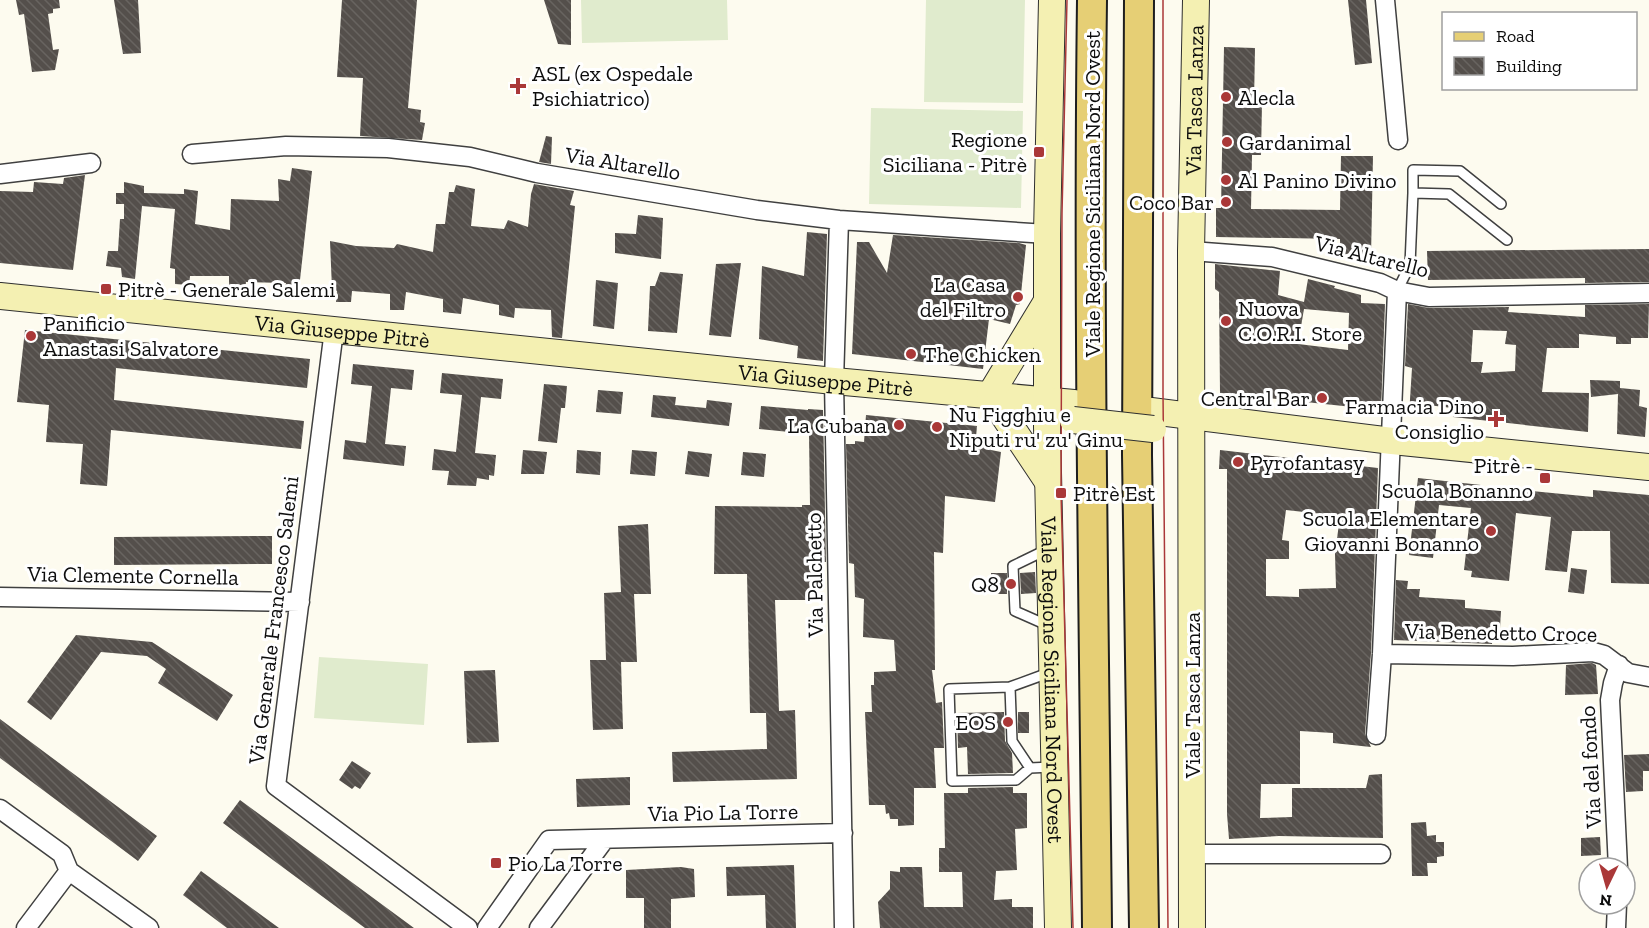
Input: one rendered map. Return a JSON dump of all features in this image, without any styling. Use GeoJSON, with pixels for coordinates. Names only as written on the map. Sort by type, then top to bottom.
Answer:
{"type":"FeatureCollection","features":[{"type":"Feature","properties":{"kind":"main road","name":"Viale Regione Siciliana Nord Ovest"},"geometry":{"type":"LineString","coordinates":[[1092,0],[1090,148],[1097,928]]}},
{"type":"Feature","properties":{"kind":"main road","name":"Viale Regione Siciliana Nord Ovest"},"geometry":{"type":"LineString","coordinates":[[1139,0],[1137,455],[1144,928]]}},
{"type":"Feature","properties":{"kind":"street","name":"Viale Regione Siciliana Nord Ovest"},"geometry":{"type":"LineString","coordinates":[[1052,0],[1047,234],[1047,427],[1058,928]]}},
{"type":"Feature","properties":{"kind":"street","name":"Via Tasca Lanza"},"geometry":{"type":"LineString","coordinates":[[1192,417],[1191,251],[1196,0]]}},
{"type":"Feature","properties":{"kind":"street"},"geometry":{"type":"LineString","coordinates":[[1385,0],[1398,140]]}},
{"type":"Feature","properties":{"kind":"street","name":"Via Altarello"},"geometry":{"type":"LineString","coordinates":[[192,154],[286,146],[388,148],[470,157],[571,179],[757,210],[839,220],[1047,234]]}},
{"type":"Feature","properties":{"kind":"street"},"geometry":{"type":"LineString","coordinates":[[0,174],[91,163]]}},
{"type":"Feature","properties":{"kind":"street","name":"Via Palchetto"},"geometry":{"type":"LineString","coordinates":[[839,220],[834,381],[844,928]]}},
{"type":"Feature","properties":{"kind":"street","name":"Via Altarello"},"geometry":{"type":"LineString","coordinates":[[1191,251],[1272,257],[1380,283],[1397,291],[1429,297],[1649,293]]}},
{"type":"Feature","properties":{"kind":"street"},"geometry":{"type":"LineString","coordinates":[[1376,735],[1382,654],[1397,291]]}},
{"type":"Feature","properties":{"kind":"street","name":"Via Giuseppe Pitrè"},"geometry":{"type":"LineString","coordinates":[[0,296],[834,381],[1047,400],[1074,412],[1152,420],[1192,417],[1392,441],[1649,467]]}},
{"type":"Feature","properties":{"kind":"street"},"geometry":{"type":"LineString","coordinates":[[1047,301],[990,395],[1048,482]]}},
{"type":"Feature","properties":{"kind":"street","name":"Via Generale Francesco Salemi"},"geometry":{"type":"LineString","coordinates":[[334,330],[276,786],[468,928]]}},
{"type":"Feature","properties":{"kind":"street","name":"Via Giuseppe Pitrè"},"geometry":{"type":"LineString","coordinates":[[1047,427],[1074,412]]}},
{"type":"Feature","properties":{"kind":"street"},"geometry":{"type":"LineString","coordinates":[[1192,417],[1192,463]]}},
{"type":"Feature","properties":{"kind":"street","name":"Via Giuseppe Pitrè"},"geometry":{"type":"LineString","coordinates":[[1152,420],[1173,434],[1184,446],[1192,463]]}},
{"type":"Feature","properties":{"kind":"street","name":"Viale Tasca Lanza"},"geometry":{"type":"LineString","coordinates":[[1192,463],[1192,928]]}},
{"type":"Feature","properties":{"kind":"street","name":"Via Clemente Cornella"},"geometry":{"type":"LineString","coordinates":[[0,597],[300,602]]}},
{"type":"Feature","properties":{"kind":"street","name":"Via Benedetto Croce"},"geometry":{"type":"LineString","coordinates":[[1382,654],[1513,656],[1593,652],[1604,655],[1628,673],[1649,677]]}},
{"type":"Feature","properties":{"kind":"street","name":"Via del fondo"},"geometry":{"type":"LineString","coordinates":[[1617,856],[1610,700],[1619,665]]}},
{"type":"Feature","properties":{"kind":"street"},"geometry":{"type":"LineString","coordinates":[[0,809],[62,854],[69,871],[149,928]]}},
{"type":"Feature","properties":{"kind":"street","name":"Via Pio La Torre"},"geometry":{"type":"LineString","coordinates":[[487,928],[549,840],[843,833]]}},
{"type":"Feature","properties":{"kind":"street"},"geometry":{"type":"LineString","coordinates":[[539,928],[605,839]]}},
{"type":"Feature","properties":{"kind":"street"},"geometry":{"type":"LineString","coordinates":[[1191,854],[1382,854]]}},
{"type":"Feature","properties":{"kind":"street"},"geometry":{"type":"LineString","coordinates":[[26,928],[69,871]]}},
{"type":"Feature","properties":{"kind":"lane"},"geometry":{"type":"LineString","coordinates":[[1397,291],[1410,265],[1413,170],[1460,171],[1501,204]]}},
{"type":"Feature","properties":{"kind":"lane"},"geometry":{"type":"LineString","coordinates":[[1413,193],[1449,194],[1507,240]]}},
{"type":"Feature","properties":{"kind":"lane"},"geometry":{"type":"LineString","coordinates":[[1050,548],[1013,566],[1015,611],[1052,627]]}},
{"type":"Feature","properties":{"kind":"lane"},"geometry":{"type":"LineString","coordinates":[[1053,671],[1010,687],[949,688],[952,781],[1016,780],[1030,768],[1055,767]]}},
{"type":"Feature","properties":{"kind":"lane"},"geometry":{"type":"LineString","coordinates":[[1010,687],[1012,741],[1030,768]]}},
{"type":"Feature","properties":{"kind":"green space"},"geometry":{"type":"Polygon","coordinates":[[[581,0],[727,0],[728,40],[582,43],[581,0]]]}},
{"type":"Feature","properties":{"kind":"green space"},"geometry":{"type":"Polygon","coordinates":[[[926,0],[1025,0],[1023,103],[924,102],[926,0]]]}},
{"type":"Feature","properties":{"kind":"green space"},"geometry":{"type":"Polygon","coordinates":[[[871,108],[1023,111],[1021,208],[869,204],[871,108]]]}},
{"type":"Feature","properties":{"kind":"green space"},"geometry":{"type":"Polygon","coordinates":[[[319,657],[428,664],[424,725],[314,718],[319,657]]]}},
{"type":"Feature","properties":{"kind":"building"},"geometry":{"type":"Polygon","coordinates":[[[16,0],[59,0],[60,8],[53,9],[53,13],[48,14],[53,50],[59,49],[55,70],[32,72],[24,14],[19,15],[16,0]]]}},
{"type":"Feature","properties":{"kind":"building"},"geometry":{"type":"Polygon","coordinates":[[[114,0],[138,0],[141,53],[123,54],[114,0]]]}},
{"type":"Feature","properties":{"kind":"building"},"geometry":{"type":"Polygon","coordinates":[[[342,0],[417,0],[408,108],[421,110],[420,122],[425,123],[422,140],[360,136],[363,78],[337,77],[342,0]]]}},
{"type":"Feature","properties":{"kind":"building"},"geometry":{"type":"Polygon","coordinates":[[[544,0],[571,0],[571,45],[558,44],[544,0]]]}},
{"type":"Feature","properties":{"kind":"building"},"geometry":{"type":"Polygon","coordinates":[[[1348,0],[1366,0],[1372,63],[1355,65],[1348,0]]]}},
{"type":"Feature","properties":{"kind":"building"},"geometry":{"type":"Polygon","coordinates":[[[1224,47],[1255,48],[1254,103],[1262,103],[1261,155],[1252,155],[1251,209],[1340,210],[1341,156],[1373,156],[1371,257],[1340,257],[1340,239],[1216,237],[1216,208],[1221,208],[1224,47]]]}},
{"type":"Feature","properties":{"kind":"building"},"geometry":{"type":"Polygon","coordinates":[[[546,136],[552,137],[551,164],[539,162],[546,136]]]}},
{"type":"Feature","properties":{"kind":"building"},"geometry":{"type":"Polygon","coordinates":[[[292,168],[312,171],[298,298],[283,296],[286,283],[246,282],[245,291],[229,291],[229,276],[190,276],[189,285],[175,284],[175,269],[170,268],[175,209],[142,206],[135,279],[122,277],[121,268],[106,266],[108,251],[118,251],[120,219],[124,219],[124,204],[116,204],[116,193],[124,193],[124,182],[144,186],[144,193],[184,194],[184,189],[198,191],[195,224],[230,230],[231,199],[279,201],[278,179],[290,181],[292,168]]]}},
{"type":"Feature","properties":{"kind":"building"},"geometry":{"type":"Polygon","coordinates":[[[85,175],[73,270],[0,263],[0,191],[33,192],[34,182],[63,184],[64,178],[85,175]]]}},
{"type":"Feature","properties":{"kind":"building"},"geometry":{"type":"Polygon","coordinates":[[[534,184],[574,191],[570,205],[575,206],[562,338],[552,337],[551,310],[515,308],[514,318],[499,315],[499,305],[463,298],[461,314],[443,312],[443,299],[406,292],[404,310],[390,310],[390,294],[352,291],[351,302],[336,302],[337,291],[332,289],[330,241],[356,246],[394,248],[397,244],[433,252],[436,224],[445,224],[449,192],[454,192],[456,185],[475,189],[471,226],[504,229],[508,220],[528,227],[534,184]]]}},
{"type":"Feature","properties":{"kind":"building"},"geometry":{"type":"Polygon","coordinates":[[[638,215],[663,218],[661,259],[615,253],[615,233],[636,234],[638,215]]]}},
{"type":"Feature","properties":{"kind":"building"},"geometry":{"type":"Polygon","coordinates":[[[807,232],[827,234],[823,361],[797,358],[798,346],[759,339],[762,266],[804,276],[807,232]]]}},
{"type":"Feature","properties":{"kind":"building"},"geometry":{"type":"Polygon","coordinates":[[[893,235],[1026,245],[1020,304],[1016,305],[1010,324],[989,319],[983,369],[852,354],[857,242],[869,242],[887,273],[893,235]]]}},
{"type":"Feature","properties":{"kind":"building"},"geometry":{"type":"Polygon","coordinates":[[[1649,249],[1649,282],[1585,283],[1585,278],[1428,280],[1427,251],[1649,249]]]}},
{"type":"Feature","properties":{"kind":"building"},"geometry":{"type":"Polygon","coordinates":[[[741,263],[731,337],[709,335],[716,264],[741,263]]]}},
{"type":"Feature","properties":{"kind":"building"},"geometry":{"type":"Polygon","coordinates":[[[1215,264],[1280,271],[1278,295],[1304,302],[1308,279],[1361,295],[1361,303],[1385,304],[1381,410],[1220,393],[1219,292],[1215,289],[1215,264]],[[1304,309],[1298,344],[1348,350],[1349,313],[1304,309]]]}},
{"type":"Feature","properties":{"kind":"building"},"geometry":{"type":"Polygon","coordinates":[[[660,272],[683,274],[677,333],[648,331],[650,286],[655,286],[660,272]]]}},
{"type":"Feature","properties":{"kind":"building"},"geometry":{"type":"Polygon","coordinates":[[[596,280],[618,283],[614,329],[593,326],[596,280]]]}},
{"type":"Feature","properties":{"kind":"building"},"geometry":{"type":"Polygon","coordinates":[[[1408,304],[1429,308],[1509,307],[1508,312],[1585,317],[1585,305],[1649,304],[1648,338],[1631,338],[1631,344],[1616,344],[1616,337],[1579,334],[1579,348],[1547,348],[1542,392],[1589,393],[1588,432],[1453,417],[1452,408],[1428,405],[1426,415],[1409,415],[1412,368],[1405,366],[1408,304]],[[1473,330],[1471,362],[1483,362],[1481,373],[1515,371],[1516,345],[1505,344],[1507,331],[1473,330]]]}},
{"type":"Feature","properties":{"kind":"building"},"geometry":{"type":"Polygon","coordinates":[[[25,330],[310,359],[307,388],[116,368],[114,400],[304,421],[301,449],[111,430],[107,486],[80,484],[83,444],[46,442],[49,405],[17,402],[25,330]]]}},
{"type":"Feature","properties":{"kind":"building"},"geometry":{"type":"Polygon","coordinates":[[[353,364],[414,370],[412,390],[391,388],[385,444],[406,446],[404,466],[343,459],[345,440],[366,443],[372,386],[351,384],[353,364]]]}},
{"type":"Feature","properties":{"kind":"building"},"geometry":{"type":"Polygon","coordinates":[[[442,373],[503,379],[501,399],[481,397],[475,453],[496,455],[494,476],[489,475],[489,480],[477,478],[476,486],[447,485],[449,471],[432,470],[434,449],[456,452],[462,395],[440,393],[442,373]]]}},
{"type":"Feature","properties":{"kind":"building"},"geometry":{"type":"Polygon","coordinates":[[[1590,380],[1620,381],[1620,388],[1640,390],[1639,406],[1647,408],[1645,437],[1617,434],[1618,394],[1591,397],[1590,380]]]}},
{"type":"Feature","properties":{"kind":"building"},"geometry":{"type":"Polygon","coordinates":[[[544,384],[567,386],[565,408],[561,408],[557,443],[538,441],[544,384]]]}},
{"type":"Feature","properties":{"kind":"building"},"geometry":{"type":"Polygon","coordinates":[[[598,390],[623,392],[621,414],[596,412],[598,390]]]}},
{"type":"Feature","properties":{"kind":"building"},"geometry":{"type":"Polygon","coordinates":[[[653,395],[676,397],[675,405],[706,408],[707,400],[732,403],[729,426],[651,417],[653,395]]]}},
{"type":"Feature","properties":{"kind":"building"},"geometry":{"type":"Polygon","coordinates":[[[761,406],[823,410],[826,562],[812,562],[812,600],[775,600],[779,711],[795,710],[797,779],[673,782],[672,752],[767,749],[766,713],[750,713],[747,574],[714,574],[715,506],[802,507],[802,505],[810,505],[809,434],[759,429],[761,406]]]}},
{"type":"Feature","properties":{"kind":"building"},"geometry":{"type":"Polygon","coordinates":[[[866,415],[977,426],[976,437],[991,438],[991,450],[1001,452],[995,502],[945,496],[943,553],[934,552],[935,670],[932,670],[936,703],[942,702],[944,748],[934,748],[936,788],[914,788],[914,825],[898,826],[898,819],[890,819],[889,813],[886,814],[885,805],[869,805],[865,712],[872,712],[871,685],[874,685],[874,672],[896,671],[894,640],[863,637],[864,599],[855,597],[854,564],[849,563],[846,444],[855,444],[855,441],[864,442],[866,415]]]}},
{"type":"Feature","properties":{"kind":"building"},"geometry":{"type":"Polygon","coordinates":[[[523,450],[547,452],[544,474],[521,474],[523,450]]]}},
{"type":"Feature","properties":{"kind":"building"},"geometry":{"type":"Polygon","coordinates":[[[577,450],[601,452],[600,475],[576,473],[577,450]]]}},
{"type":"Feature","properties":{"kind":"building"},"geometry":{"type":"Polygon","coordinates":[[[632,450],[657,452],[655,476],[630,474],[632,450]]]}},
{"type":"Feature","properties":{"kind":"building"},"geometry":{"type":"Polygon","coordinates":[[[1220,450],[1378,468],[1371,653],[1365,734],[1371,747],[1333,743],[1333,733],[1300,731],[1300,784],[1261,784],[1260,818],[1292,817],[1292,788],[1366,788],[1369,775],[1382,774],[1383,838],[1279,836],[1229,839],[1227,814],[1227,469],[1219,469],[1220,450]],[[1286,510],[1282,540],[1289,541],[1289,559],[1266,559],[1266,596],[1299,597],[1299,589],[1336,588],[1335,554],[1340,516],[1286,510]]]}},
{"type":"Feature","properties":{"kind":"building"},"geometry":{"type":"Polygon","coordinates":[[[688,451],[712,454],[709,477],[685,474],[688,451]]]}},
{"type":"Feature","properties":{"kind":"building"},"geometry":{"type":"Polygon","coordinates":[[[743,452],[766,454],[764,477],[741,475],[743,452]]]}},
{"type":"Feature","properties":{"kind":"building"},"geometry":{"type":"Polygon","coordinates":[[[1418,478],[1511,491],[1511,489],[1593,497],[1593,490],[1649,495],[1649,584],[1611,583],[1610,531],[1572,531],[1567,572],[1545,570],[1551,517],[1516,513],[1509,581],[1471,577],[1472,571],[1464,570],[1471,508],[1439,505],[1433,558],[1409,555],[1418,478]]]}},
{"type":"Feature","properties":{"kind":"building"},"geometry":{"type":"Polygon","coordinates":[[[648,524],[651,594],[634,594],[637,662],[621,662],[623,729],[593,730],[590,660],[606,660],[604,593],[621,592],[618,526],[648,524]]]}},
{"type":"Feature","properties":{"kind":"building"},"geometry":{"type":"Polygon","coordinates":[[[272,536],[272,564],[114,565],[114,537],[272,536]]]}},
{"type":"Feature","properties":{"kind":"building"},"geometry":{"type":"Polygon","coordinates":[[[1571,568],[1587,570],[1584,594],[1568,592],[1571,568]]]}},
{"type":"Feature","properties":{"kind":"building"},"geometry":{"type":"Polygon","coordinates":[[[1035,572],[1036,593],[1021,594],[1020,573],[1035,572]]]}},
{"type":"Feature","properties":{"kind":"building"},"geometry":{"type":"Polygon","coordinates":[[[991,573],[1007,573],[1007,594],[992,594],[991,573]]]}},
{"type":"Feature","properties":{"kind":"building"},"geometry":{"type":"Polygon","coordinates":[[[1396,580],[1408,581],[1407,589],[1420,589],[1419,597],[1465,600],[1465,608],[1501,611],[1500,628],[1493,628],[1492,644],[1394,640],[1396,580]]]}},
{"type":"Feature","properties":{"kind":"building"},"geometry":{"type":"Polygon","coordinates":[[[76,635],[152,642],[233,695],[217,721],[158,683],[166,669],[147,656],[101,652],[51,720],[27,702],[76,635]]]}},
{"type":"Feature","properties":{"kind":"building"},"geometry":{"type":"Polygon","coordinates":[[[1592,663],[1596,665],[1598,694],[1565,695],[1566,665],[1592,663]]]}},
{"type":"Feature","properties":{"kind":"building"},"geometry":{"type":"Polygon","coordinates":[[[495,670],[499,742],[467,743],[464,671],[495,670]]]}},
{"type":"Feature","properties":{"kind":"building"},"geometry":{"type":"Polygon","coordinates":[[[1004,712],[1005,741],[1012,753],[1013,773],[968,774],[967,747],[958,748],[957,713],[1004,712]]]}},
{"type":"Feature","properties":{"kind":"building"},"geometry":{"type":"Polygon","coordinates":[[[1018,712],[1029,712],[1029,733],[1018,733],[1018,712]]]}},
{"type":"Feature","properties":{"kind":"building"},"geometry":{"type":"Polygon","coordinates":[[[0,719],[157,836],[138,861],[0,758],[0,719]]]}},
{"type":"Feature","properties":{"kind":"building"},"geometry":{"type":"Polygon","coordinates":[[[1649,754],[1649,771],[1643,771],[1643,791],[1626,792],[1624,755],[1649,754]]]}},
{"type":"Feature","properties":{"kind":"building"},"geometry":{"type":"Polygon","coordinates":[[[352,761],[371,773],[360,789],[355,786],[352,789],[339,780],[352,761]]]}},
{"type":"Feature","properties":{"kind":"building"},"geometry":{"type":"Polygon","coordinates":[[[630,777],[630,805],[577,807],[576,779],[630,777]]]}},
{"type":"Feature","properties":{"kind":"building"},"geometry":{"type":"Polygon","coordinates":[[[1013,787],[1013,793],[1027,793],[1027,828],[1015,829],[1017,870],[996,871],[994,900],[1012,899],[1012,907],[1033,907],[1033,928],[880,928],[878,902],[890,889],[890,871],[900,872],[900,867],[922,867],[924,907],[963,907],[962,872],[939,872],[939,848],[945,848],[944,793],[968,793],[968,788],[1013,787]]]}},
{"type":"Feature","properties":{"kind":"building"},"geometry":{"type":"Polygon","coordinates":[[[240,800],[414,928],[365,928],[223,823],[240,800]]]}},
{"type":"Feature","properties":{"kind":"building"},"geometry":{"type":"Polygon","coordinates":[[[1426,822],[1427,836],[1436,835],[1436,842],[1444,842],[1444,856],[1437,857],[1437,863],[1427,863],[1428,876],[1412,876],[1411,823],[1426,822]]]}},
{"type":"Feature","properties":{"kind":"building"},"geometry":{"type":"Polygon","coordinates":[[[1600,837],[1601,855],[1581,856],[1581,838],[1600,837]]]}},
{"type":"Feature","properties":{"kind":"building"},"geometry":{"type":"Polygon","coordinates":[[[794,865],[796,928],[766,928],[765,895],[727,896],[726,867],[794,865]]]}},
{"type":"Feature","properties":{"kind":"building"},"geometry":{"type":"Polygon","coordinates":[[[681,867],[694,869],[695,897],[671,899],[671,928],[644,928],[644,898],[626,898],[626,870],[681,867]]]}},
{"type":"Feature","properties":{"kind":"building"},"geometry":{"type":"Polygon","coordinates":[[[201,871],[279,928],[227,928],[183,895],[201,871]]]}},
{"type":"Feature","properties":{"kind":"tram line"},"geometry":{"type":"LineString","coordinates":[[1067,0],[1062,213],[1061,493],[1073,928]]}},
{"type":"Feature","properties":{"kind":"tram line"},"geometry":{"type":"LineString","coordinates":[[1163,0],[1163,393],[1168,928]]}},
{"type":"Feature","properties":{"kind":"place","name":"ASL (ex Ospedale Psichiatrico)"},"geometry":{"type":"Point","coordinates":[518,86]}},
{"type":"Feature","properties":{"kind":"place","name":"Alecla"},"geometry":{"type":"Point","coordinates":[1226,97]}},
{"type":"Feature","properties":{"kind":"place","name":"Gardanimal"},"geometry":{"type":"Point","coordinates":[1227,142]}},
{"type":"Feature","properties":{"kind":"place","name":"Regione Siciliana - Pitrè"},"geometry":{"type":"Point","coordinates":[1039,152]}},
{"type":"Feature","properties":{"kind":"place","name":"Al Panino Divino"},"geometry":{"type":"Point","coordinates":[1226,180]}},
{"type":"Feature","properties":{"kind":"place","name":"Coco Bar"},"geometry":{"type":"Point","coordinates":[1226,202]}},
{"type":"Feature","properties":{"kind":"place","name":"Pitrè - Generale Salemi"},"geometry":{"type":"Point","coordinates":[106,289]}},
{"type":"Feature","properties":{"kind":"place","name":"La Casa del Filtro"},"geometry":{"type":"Point","coordinates":[1018,297]}},
{"type":"Feature","properties":{"kind":"place","name":"Nuova C.O.R.I. Store"},"geometry":{"type":"Point","coordinates":[1226,321]}},
{"type":"Feature","properties":{"kind":"place","name":"Panificio Anastasi Salvatore"},"geometry":{"type":"Point","coordinates":[31,336]}},
{"type":"Feature","properties":{"kind":"place","name":"The Chicken"},"geometry":{"type":"Point","coordinates":[911,354]}},
{"type":"Feature","properties":{"kind":"place","name":"Central Bar"},"geometry":{"type":"Point","coordinates":[1322,398]}},
{"type":"Feature","properties":{"kind":"place","name":"Farmacia Dino Consiglio"},"geometry":{"type":"Point","coordinates":[1496,419]}},
{"type":"Feature","properties":{"kind":"place","name":"La Cubana"},"geometry":{"type":"Point","coordinates":[899,425]}},
{"type":"Feature","properties":{"kind":"place","name":"Nu Figghiu e Niputi ru' zu' Ginu"},"geometry":{"type":"Point","coordinates":[937,427]}},
{"type":"Feature","properties":{"kind":"place","name":"Pyrofantasy"},"geometry":{"type":"Point","coordinates":[1238,462]}},
{"type":"Feature","properties":{"kind":"place","name":"Pitrè - Scuola Bonanno"},"geometry":{"type":"Point","coordinates":[1545,478]}},
{"type":"Feature","properties":{"kind":"place","name":"Pitrè Est"},"geometry":{"type":"Point","coordinates":[1061,493]}},
{"type":"Feature","properties":{"kind":"place","name":"Scuola Elementare Giovanni Bonanno"},"geometry":{"type":"Point","coordinates":[1491,531]}},
{"type":"Feature","properties":{"kind":"place","name":"Q8"},"geometry":{"type":"Point","coordinates":[1011,584]}},
{"type":"Feature","properties":{"kind":"place","name":"EOS"},"geometry":{"type":"Point","coordinates":[1008,722]}},
{"type":"Feature","properties":{"kind":"place","name":"Pio La Torre"},"geometry":{"type":"Point","coordinates":[496,863]}}]}
